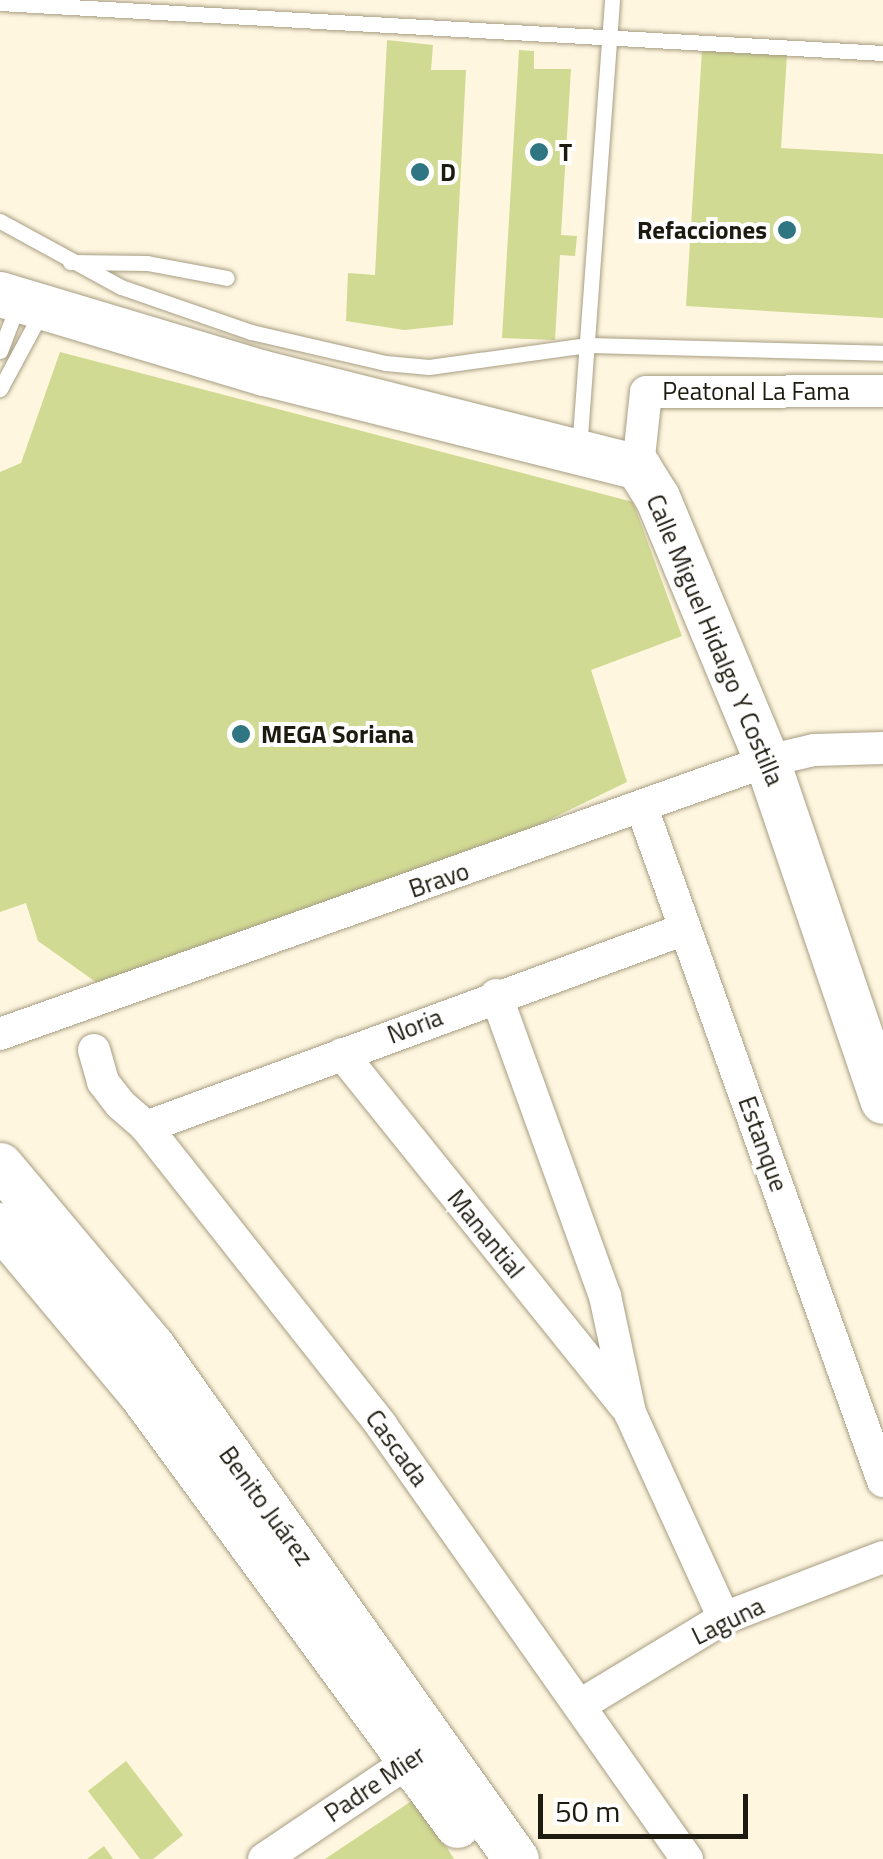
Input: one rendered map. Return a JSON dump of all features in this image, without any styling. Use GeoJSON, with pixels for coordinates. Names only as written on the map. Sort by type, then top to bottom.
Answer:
{"type":"FeatureCollection","features":[{"type":"Feature","properties":{"kind":"street","name":"Calle Miguel Hidalgo Y Costilla"},"geometry":{"type":"LineString","coordinates":[[21,300],[264,373],[638,467],[657,496],[767,761],[883,1101]]}},
{"type":"Feature","properties":{"kind":"street","name":"Peatonal La Fama"},"geometry":{"type":"LineString","coordinates":[[638,467],[646,392],[883,391]]}},
{"type":"Feature","properties":{"kind":"street","name":"Bravo"},"geometry":{"type":"LineString","coordinates":[[0,1034],[767,761],[814,750],[883,748]]}},
{"type":"Feature","properties":{"kind":"street","name":"Estanque"},"geometry":{"type":"LineString","coordinates":[[642,808],[883,1480]]}},
{"type":"Feature","properties":{"kind":"street","name":"Noria"},"geometry":{"type":"LineString","coordinates":[[146,1126],[685,929]]}},
{"type":"Feature","properties":{"kind":"street","name":"Manantial"},"geometry":{"type":"LineString","coordinates":[[496,995],[604,1296],[630,1413],[724,1618]]}},
{"type":"Feature","properties":{"kind":"street","name":"Cascada"},"geometry":{"type":"LineString","coordinates":[[94,1050],[103,1082],[146,1126],[381,1425],[582,1704],[686,1859]]}},
{"type":"Feature","properties":{"kind":"street","name":"Manantial"},"geometry":{"type":"LineString","coordinates":[[342,1054],[630,1413]]}},
{"type":"Feature","properties":{"kind":"street","name":"Benito Juárez"},"geometry":{"type":"LineString","coordinates":[[0,1164],[152,1346],[423,1752],[482,1859]]}},
{"type":"Feature","properties":{"kind":"street","name":"Benito Juárez"},"geometry":{"type":"LineString","coordinates":[[1,1229],[138,1391],[423,1752],[516,1859]]}},
{"type":"Feature","properties":{"kind":"street","name":"Laguna"},"geometry":{"type":"LineString","coordinates":[[582,1704],[724,1618],[883,1557]]}},
{"type":"Feature","properties":{"kind":"street","name":"Padre Mier"},"geometry":{"type":"LineString","coordinates":[[264,1859],[423,1752]]}},
{"type":"Feature","properties":{"kind":"lane"},"geometry":{"type":"LineString","coordinates":[[579,450],[612,0]]}},
{"type":"Feature","properties":{"kind":"lane"},"geometry":{"type":"LineString","coordinates":[[0,3],[883,53]]}},
{"type":"Feature","properties":{"kind":"lane"},"geometry":{"type":"LineString","coordinates":[[0,221],[70,262],[251,332],[385,362],[430,366],[587,345],[883,353]]}},
{"type":"Feature","properties":{"kind":"lane"},"geometry":{"type":"LineString","coordinates":[[70,262],[146,262],[226,278]]}},
{"type":"Feature","properties":{"kind":"lane"},"geometry":{"type":"LineString","coordinates":[[0,351],[21,300]]}},
{"type":"Feature","properties":{"kind":"lane"},"geometry":{"type":"LineString","coordinates":[[0,389],[21,300]]}},
{"type":"Feature","properties":{"kind":"building","name":"D"},"geometry":{"type":"Polygon","coordinates":[[[387,40],[433,45],[431,70],[466,70],[453,325],[404,330],[346,321],[348,273],[375,275],[387,40]]]}},
{"type":"Feature","properties":{"kind":"building","name":"T"},"geometry":{"type":"Polygon","coordinates":[[[519,50],[534,51],[534,69],[571,69],[561,235],[577,236],[575,256],[560,255],[555,340],[502,338],[519,50]]]}},
{"type":"Feature","properties":{"kind":"building","name":"Refacciones"},"geometry":{"type":"Polygon","coordinates":[[[702,50],[787,55],[781,148],[883,154],[883,318],[686,306],[702,50]]]}},
{"type":"Feature","properties":{"kind":"building"},"geometry":{"type":"Polygon","coordinates":[[[60,352],[633,502],[682,636],[591,670],[627,782],[522,833],[100,985],[38,941],[26,903],[0,912],[0,472],[21,463],[60,352]]]}},
{"type":"Feature","properties":{"kind":"building"},"geometry":{"type":"Polygon","coordinates":[[[126,1761],[183,1835],[153,1859],[140,1859],[88,1791],[126,1761]]]}},
{"type":"Feature","properties":{"kind":"building"},"geometry":{"type":"Polygon","coordinates":[[[416,1798],[454,1859],[325,1859],[416,1798]]]}},
{"type":"Feature","properties":{"kind":"building"},"geometry":{"type":"Polygon","coordinates":[[[104,1846],[113,1859],[87,1859],[104,1846]]]}},
{"type":"Feature","properties":{"kind":"place","name":"T"},"geometry":{"type":"Point","coordinates":[539,152]}},
{"type":"Feature","properties":{"kind":"place","name":"D"},"geometry":{"type":"Point","coordinates":[420,172]}},
{"type":"Feature","properties":{"kind":"place","name":"Refacciones"},"geometry":{"type":"Point","coordinates":[787,230]}},
{"type":"Feature","properties":{"kind":"place","name":"MEGA Soriana"},"geometry":{"type":"Point","coordinates":[241,734]}}]}
